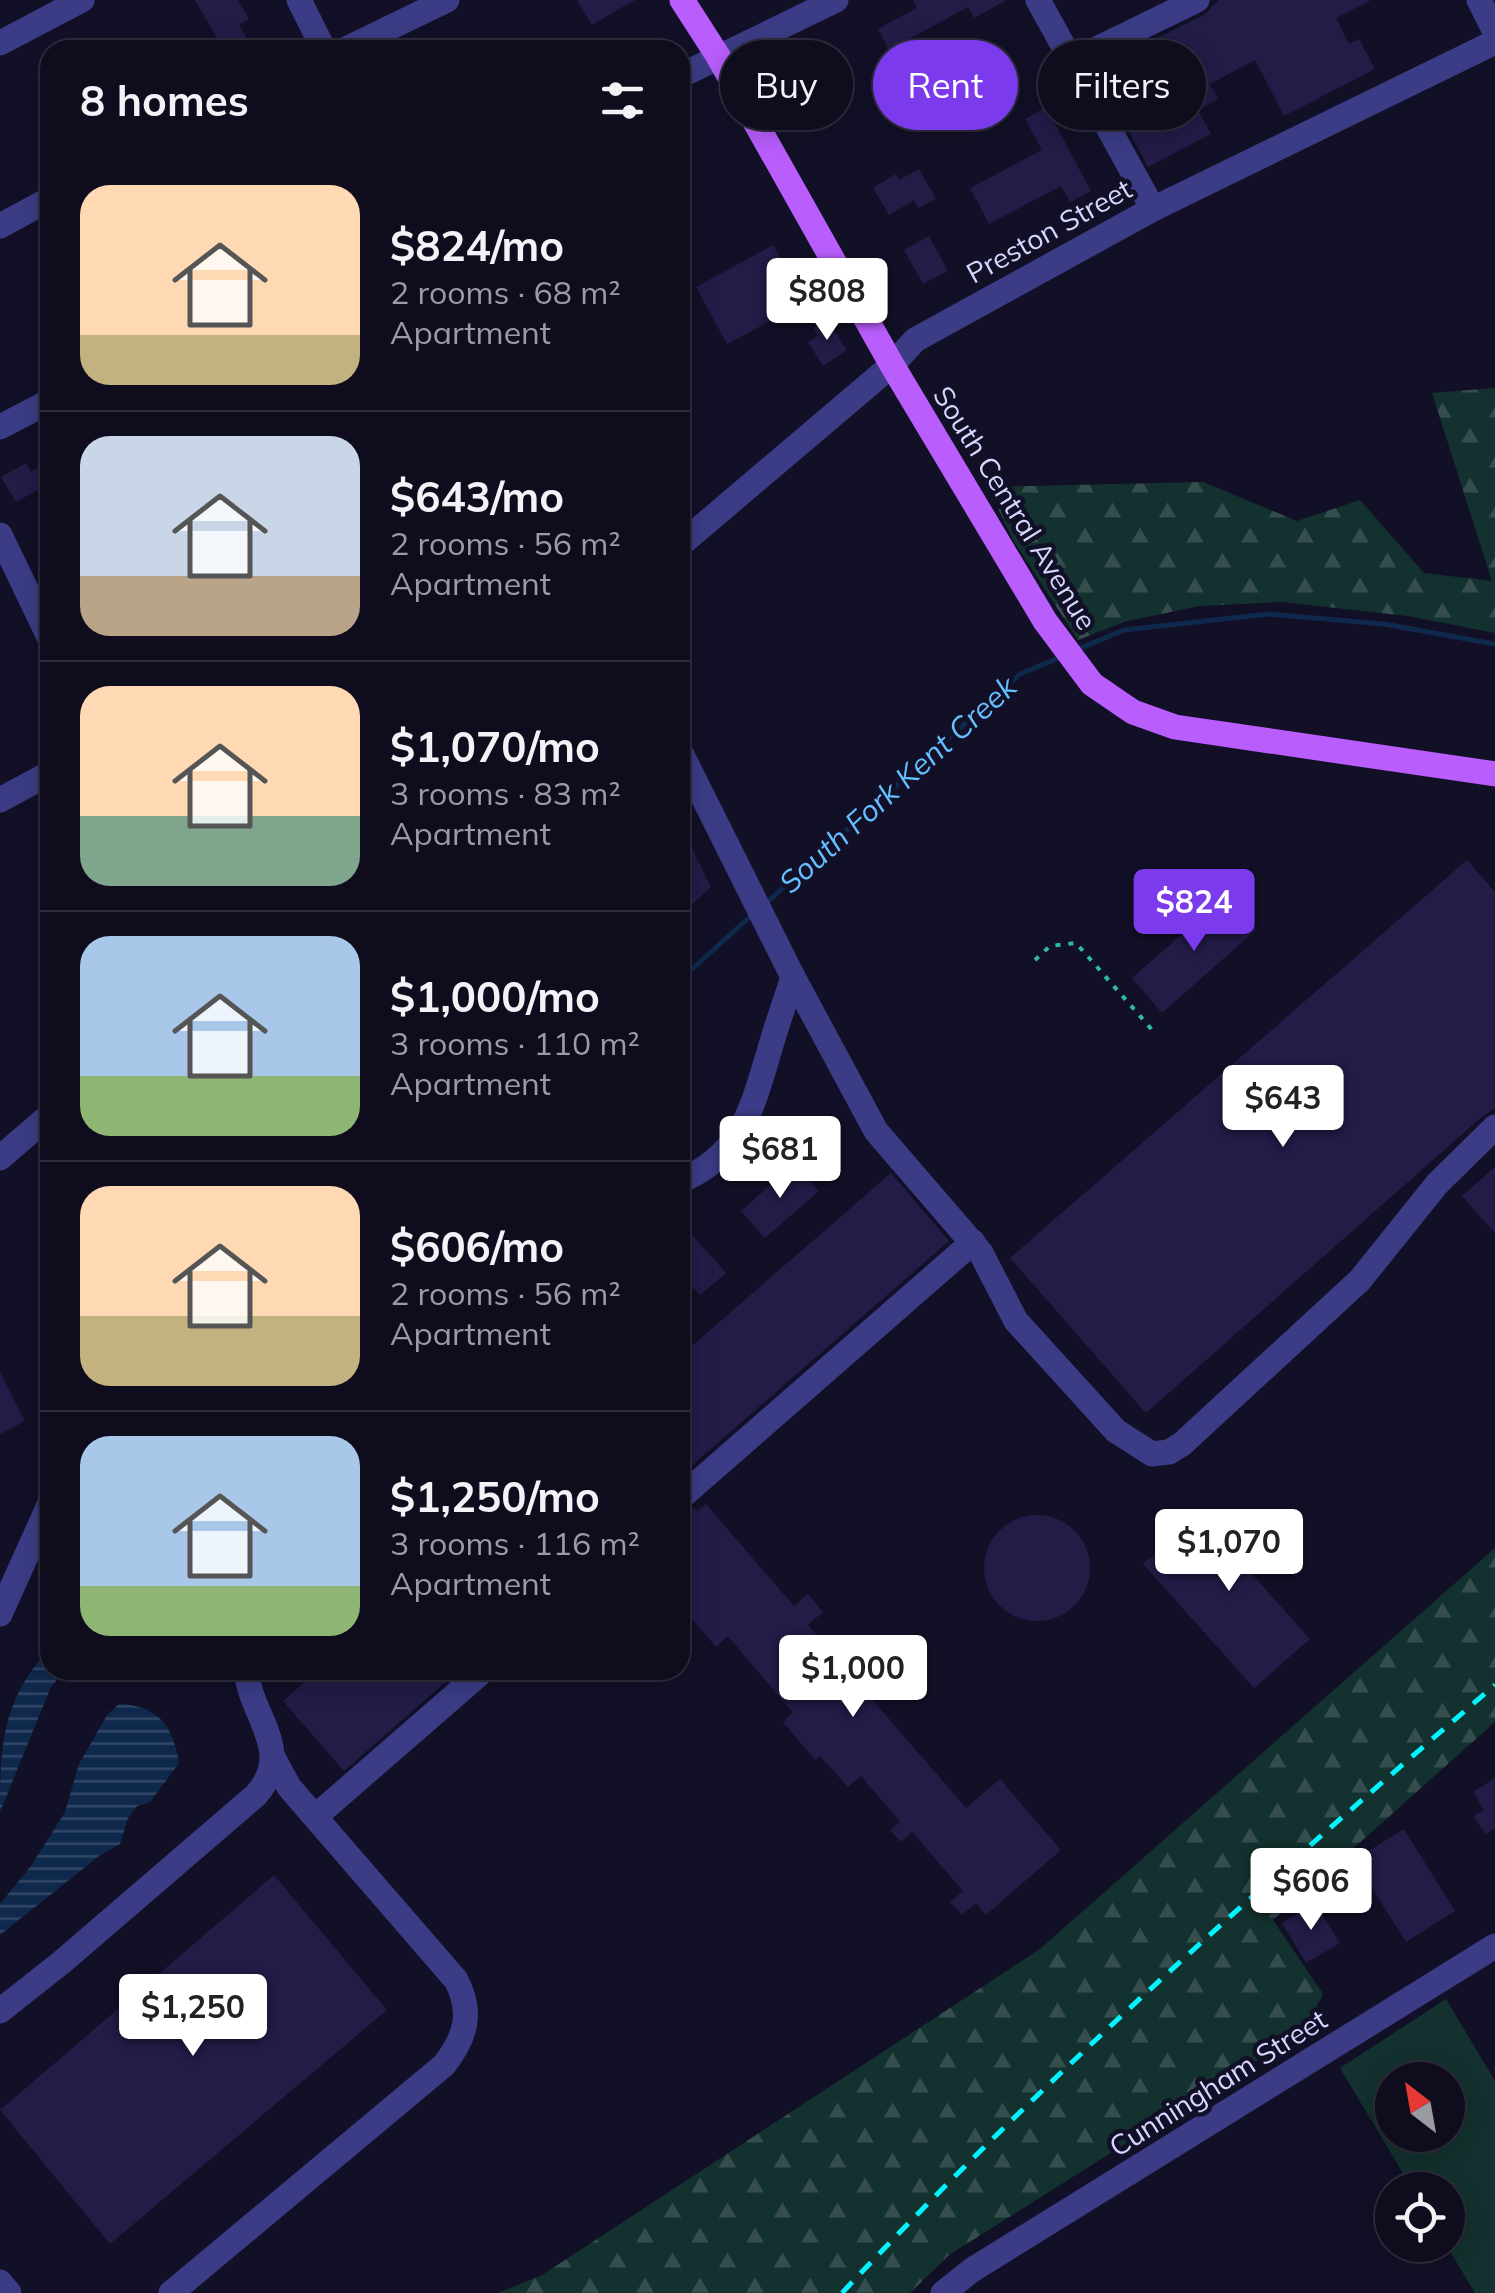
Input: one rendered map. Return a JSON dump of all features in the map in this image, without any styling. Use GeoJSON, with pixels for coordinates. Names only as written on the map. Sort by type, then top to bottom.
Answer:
{"type":"FeatureCollection","features":[{"type":"Feature","properties":{"kind":"main road","name":"South Central Avenue"},"geometry":{"type":"LineString","coordinates":[[682,0],[1045,621],[1092,684],[1133,712],[1175,727],[1495,774]]}},
{"type":"Feature","properties":{"kind":"street"},"geometry":{"type":"LineString","coordinates":[[0,43],[82,0]]}},
{"type":"Feature","properties":{"kind":"street"},"geometry":{"type":"LineString","coordinates":[[299,0],[319,40]]}},
{"type":"Feature","properties":{"kind":"street"},"geometry":{"type":"LineString","coordinates":[[365,40],[447,0]]}},
{"type":"Feature","properties":{"kind":"street"},"geometry":{"type":"LineString","coordinates":[[690,71],[836,0]]}},
{"type":"Feature","properties":{"kind":"street"},"geometry":{"type":"LineString","coordinates":[[1038,0],[1060,40]]}},
{"type":"Feature","properties":{"kind":"street"},"geometry":{"type":"LineString","coordinates":[[1115,40],[1197,0]]}},
{"type":"Feature","properties":{"kind":"street"},"geometry":{"type":"LineString","coordinates":[[1479,0],[1495,32]]}},
{"type":"Feature","properties":{"kind":"street","name":"Preston Street"},"geometry":{"type":"LineString","coordinates":[[690,537],[892,365],[914,340],[1152,209],[1495,42]]}},
{"type":"Feature","properties":{"kind":"street"},"geometry":{"type":"LineString","coordinates":[[1109,130],[1152,209]]}},
{"type":"Feature","properties":{"kind":"street"},"geometry":{"type":"LineString","coordinates":[[0,226],[40,205]]}},
{"type":"Feature","properties":{"kind":"street"},"geometry":{"type":"LineString","coordinates":[[0,427],[40,406]]}},
{"type":"Feature","properties":{"kind":"street"},"geometry":{"type":"LineString","coordinates":[[0,535],[40,618]]}},
{"type":"Feature","properties":{"kind":"street"},"geometry":{"type":"LineString","coordinates":[[690,771],[876,1131],[973,1242],[1007,1308],[1072,1386],[1116,1432],[1152,1454],[1169,1452],[1182,1444],[1360,1280],[1436,1184],[1495,1127]]}},
{"type":"Feature","properties":{"kind":"street"},"geometry":{"type":"LineString","coordinates":[[0,800],[40,779]]}},
{"type":"Feature","properties":{"kind":"street"},"geometry":{"type":"LineString","coordinates":[[690,1175],[715,1161],[732,1144],[748,1118],[794,977]]}},
{"type":"Feature","properties":{"kind":"street"},"geometry":{"type":"LineString","coordinates":[[0,1158],[40,1124]]}},
{"type":"Feature","properties":{"kind":"street"},"geometry":{"type":"LineString","coordinates":[[690,1489],[973,1242]]}},
{"type":"Feature","properties":{"kind":"street"},"geometry":{"type":"LineString","coordinates":[[0,1614],[40,1525]]}},
{"type":"Feature","properties":{"kind":"street"},"geometry":{"type":"LineString","coordinates":[[172,2293],[444,2064],[458,2048],[467,2012],[456,1980],[288,1787],[274,1759],[249,1680]]}},
{"type":"Feature","properties":{"kind":"street"},"geometry":{"type":"LineString","coordinates":[[316,1816],[472,1680]]}},
{"type":"Feature","properties":{"kind":"street"},"geometry":{"type":"LineString","coordinates":[[0,2011],[256,1795],[270,1780],[274,1759]]}},
{"type":"Feature","properties":{"kind":"street","name":"Cunningham Street"},"geometry":{"type":"LineString","coordinates":[[943,2293],[972,2270],[1495,1946]]}},
{"type":"Feature","properties":{"kind":"street"},"geometry":{"type":"LineString","coordinates":[[0,2282],[9,2293]]}},
{"type":"Feature","properties":{"kind":"path"},"geometry":{"type":"LineString","coordinates":[[1035,960],[1050,946],[1076,943],[1154,1032]]}},
{"type":"Feature","properties":{"kind":"green space"},"geometry":{"type":"Polygon","coordinates":[[[1495,388],[1495,633],[1408,616],[1282,602],[1200,606],[1127,621],[1078,640],[1013,540],[988,487],[1203,482],[1297,521],[1360,500],[1424,573],[1492,581],[1432,393],[1495,388]]]}},
{"type":"Feature","properties":{"kind":"green space"},"geometry":{"type":"Polygon","coordinates":[[[1495,1548],[1495,1722],[1273,1920],[1323,1994],[1304,2031],[949,2255],[910,2293],[498,2293],[542,2275],[1040,1949],[1495,1548]]]}},
{"type":"Feature","properties":{"kind":"green space"},"geometry":{"type":"Polygon","coordinates":[[[1446,1999],[1495,2081],[1495,2293],[1475,2293],[1456,2262],[1465,2262],[1465,2172],[1402,2172],[1390,2152],[1465,2152],[1465,2062],[1375,2062],[1375,2126],[1340,2068],[1446,1999]]]}},
{"type":"Feature","properties":{"kind":"water"},"geometry":{"type":"Polygon","coordinates":[[[40,1660],[40,1680],[57,1680],[0,1812],[7,1724],[40,1660]]]}},
{"type":"Feature","properties":{"kind":"water"},"geometry":{"type":"Polygon","coordinates":[[[119,1704],[144,1709],[162,1720],[173,1738],[179,1763],[150,1802],[137,1806],[128,1818],[120,1844],[99,1856],[0,1935],[0,1904],[31,1866],[65,1812],[79,1764],[107,1715],[119,1704]]]}},
{"type":"Feature","properties":{"kind":"building"},"geometry":{"type":"Polygon","coordinates":[[[195,0],[238,0],[249,19],[239,25],[246,37],[218,40],[195,0]]]}},
{"type":"Feature","properties":{"kind":"building"},"geometry":{"type":"Polygon","coordinates":[[[577,0],[635,0],[592,25],[577,0]]]}},
{"type":"Feature","properties":{"kind":"building"},"geometry":{"type":"Polygon","coordinates":[[[913,0],[1007,0],[974,18],[968,7],[907,40],[884,40],[878,29],[917,8],[913,0]]]}},
{"type":"Feature","properties":{"kind":"building"},"geometry":{"type":"Polygon","coordinates":[[[1219,0],[1371,0],[1336,18],[1349,44],[1359,39],[1375,69],[1284,116],[1255,60],[1210,84],[1218,99],[1206,106],[1206,40],[1153,40],[1204,15],[1219,0]]]}},
{"type":"Feature","properties":{"kind":"building"},"geometry":{"type":"Polygon","coordinates":[[[1038,112],[1038,130],[1058,130],[1091,191],[1070,202],[1061,186],[989,224],[970,188],[1042,150],[1025,119],[1038,112]]]}},
{"type":"Feature","properties":{"kind":"building"},"geometry":{"type":"Polygon","coordinates":[[[1206,125],[1211,134],[1148,167],[1129,130],[1206,130],[1206,125]]]}},
{"type":"Feature","properties":{"kind":"building"},"geometry":{"type":"Polygon","coordinates":[[[919,169],[936,199],[918,208],[914,200],[889,215],[873,188],[896,174],[899,180],[919,169]]]}},
{"type":"Feature","properties":{"kind":"building"},"geometry":{"type":"Polygon","coordinates":[[[929,236],[948,271],[923,284],[904,250],[929,236]]]}},
{"type":"Feature","properties":{"kind":"building"},"geometry":{"type":"Polygon","coordinates":[[[773,245],[805,303],[727,344],[696,287],[773,245]]]}},
{"type":"Feature","properties":{"kind":"building"},"geometry":{"type":"Polygon","coordinates":[[[827,319],[847,350],[823,366],[808,342],[818,336],[813,328],[827,319]]]}},
{"type":"Feature","properties":{"kind":"building"},"geometry":{"type":"Polygon","coordinates":[[[26,463],[31,472],[40,466],[40,489],[16,502],[1,477],[26,463]]]}},
{"type":"Feature","properties":{"kind":"building"},"geometry":{"type":"Polygon","coordinates":[[[690,844],[711,887],[690,906],[690,844]]]}},
{"type":"Feature","properties":{"kind":"building"},"geometry":{"type":"Polygon","coordinates":[[[1467,860],[1495,892],[1495,1109],[1146,1413],[1010,1258],[1467,860]]]}},
{"type":"Feature","properties":{"kind":"building"},"geometry":{"type":"Polygon","coordinates":[[[1227,895],[1257,929],[1162,1013],[1132,978],[1227,895]]]}},
{"type":"Feature","properties":{"kind":"building"},"geometry":{"type":"Polygon","coordinates":[[[794,1164],[819,1191],[765,1238],[741,1211],[794,1164]]]}},
{"type":"Feature","properties":{"kind":"building"},"geometry":{"type":"Polygon","coordinates":[[[1495,1167],[1495,1233],[1462,1196],[1495,1167]]]}},
{"type":"Feature","properties":{"kind":"building"},"geometry":{"type":"Polygon","coordinates":[[[891,1173],[949,1241],[690,1467],[690,1347],[891,1173]]]}},
{"type":"Feature","properties":{"kind":"building"},"geometry":{"type":"Polygon","coordinates":[[[690,1232],[726,1273],[700,1295],[690,1284],[690,1232]]]}},
{"type":"Feature","properties":{"kind":"building"},"geometry":{"type":"Polygon","coordinates":[[[0,1372],[25,1421],[0,1434],[0,1372]]]}},
{"type":"Feature","properties":{"kind":"building"},"geometry":{"type":"Polygon","coordinates":[[[706,1504],[794,1606],[808,1594],[823,1612],[808,1625],[966,1808],[1000,1779],[1061,1850],[986,1915],[976,1903],[962,1915],[950,1902],[963,1891],[912,1832],[901,1842],[890,1830],[900,1822],[861,1776],[848,1787],[820,1756],[815,1760],[783,1722],[793,1713],[728,1636],[716,1647],[690,1617],[690,1510],[697,1511],[706,1504]]]}},
{"type":"Feature","properties":{"kind":"building"},"geometry":{"type":"Polygon","coordinates":[[[1201,1512],[1227,1541],[1260,1512],[1279,1533],[1244,1565],[1310,1639],[1254,1688],[1143,1564],[1201,1512]]]}},
{"type":"Feature","properties":{"kind":"building"},"geometry":{"type":"Polygon","coordinates":[[[1037,1515],[1057,1519],[1075,1530],[1086,1548],[1090,1568],[1086,1588],[1075,1606],[1057,1617],[1037,1621],[1017,1617],[999,1606],[988,1588],[984,1568],[988,1548],[999,1530],[1017,1519],[1037,1515]]]}},
{"type":"Feature","properties":{"kind":"building"},"geometry":{"type":"Polygon","coordinates":[[[307,1680],[448,1680],[344,1771],[283,1701],[307,1680]]]}},
{"type":"Feature","properties":{"kind":"building"},"geometry":{"type":"Polygon","coordinates":[[[1495,1778],[1495,1829],[1485,1834],[1474,1816],[1484,1810],[1473,1792],[1495,1778]]]}},
{"type":"Feature","properties":{"kind":"building"},"geometry":{"type":"Polygon","coordinates":[[[1404,1829],[1455,1911],[1406,1942],[1354,1860],[1404,1829]]]}},
{"type":"Feature","properties":{"kind":"building"},"geometry":{"type":"Polygon","coordinates":[[[274,1875],[387,2010],[110,2244],[0,2110],[274,1875]]]}},
{"type":"Feature","properties":{"kind":"building"},"geometry":{"type":"Polygon","coordinates":[[[1315,1903],[1340,1943],[1306,1963],[1282,1923],[1315,1903]]]}},
{"type":"Feature","properties":{"kind":"waterway","name":"South Fork Kent Creek"},"geometry":{"type":"LineString","coordinates":[[1076,650],[1124,630],[1268,614],[1384,624],[1495,644]]}},
{"type":"Feature","properties":{"kind":"waterway","name":"South Fork Kent Creek"},"geometry":{"type":"LineString","coordinates":[[764,905],[1020,674],[1061,657]]}},
{"type":"Feature","properties":{"kind":"waterway","name":"South Fork Kent Creek"},"geometry":{"type":"LineString","coordinates":[[690,971],[752,915]]}},
{"type":"Feature","properties":{"kind":"railway"},"geometry":{"type":"LineString","coordinates":[[842,2293],[998,2133],[1160,1980],[1495,1685]]}}]}
